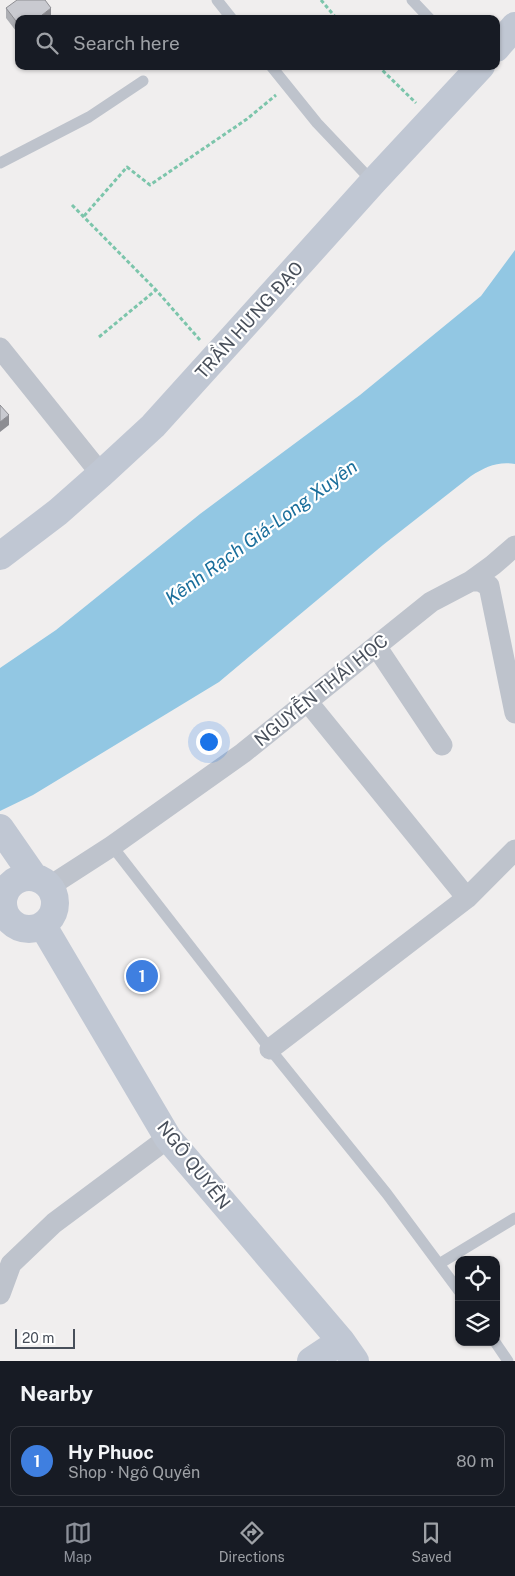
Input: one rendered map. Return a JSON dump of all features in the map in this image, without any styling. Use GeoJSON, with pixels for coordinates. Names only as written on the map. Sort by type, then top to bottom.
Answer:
{"type":"FeatureCollection","features":[{"type":"Feature","properties":{"kind":"street"},"geometry":{"type":"LineString","coordinates":[[500,43],[515,26]]}},
{"type":"Feature","properties":{"kind":"street","name":"TRẦN HƯNG ĐẠO"},"geometry":{"type":"LineString","coordinates":[[0,556],[58,512],[152,426],[476,70]]}},
{"type":"Feature","properties":{"kind":"street"},"geometry":{"type":"LineString","coordinates":[[0,348],[101,474]]}},
{"type":"Feature","properties":{"kind":"street","name":"NGUYỄN THÁI HỌC"},"geometry":{"type":"LineString","coordinates":[[35,873],[112,846],[243,753],[431,602],[471,581],[515,546]]}},
{"type":"Feature","properties":{"kind":"street"},"geometry":{"type":"LineString","coordinates":[[471,581],[480,581],[489,586],[515,713]]}},
{"type":"Feature","properties":{"kind":"street"},"geometry":{"type":"LineString","coordinates":[[376,646],[442,745]]}},
{"type":"Feature","properties":{"kind":"street"},"geometry":{"type":"LineString","coordinates":[[307,701],[467,898]]}},
{"type":"Feature","properties":{"kind":"street"},"geometry":{"type":"LineString","coordinates":[[0,828],[54,894],[56,903],[50,920],[43,926],[26,930],[11,923],[6,916],[1,898],[10,884],[17,879],[35,873]]}},
{"type":"Feature","properties":{"kind":"street"},"geometry":{"type":"LineString","coordinates":[[270,1050],[467,898],[515,850]]}},
{"type":"Feature","properties":{"kind":"street","name":"NGÔ QUYỀN"},"geometry":{"type":"LineString","coordinates":[[43,926],[168,1138],[348,1351]]}},
{"type":"Feature","properties":{"kind":"street"},"geometry":{"type":"LineString","coordinates":[[0,1294],[10,1264],[54,1223],[168,1138]]}},
{"type":"Feature","properties":{"kind":"street"},"geometry":{"type":"LineString","coordinates":[[311,1361],[348,1351]]}},
{"type":"Feature","properties":{"kind":"lane"},"geometry":{"type":"LineString","coordinates":[[217,0],[229,15]]}},
{"type":"Feature","properties":{"kind":"lane"},"geometry":{"type":"LineString","coordinates":[[412,0],[426,15]]}},
{"type":"Feature","properties":{"kind":"lane"},"geometry":{"type":"LineString","coordinates":[[274,70],[317,123],[373,182]]}},
{"type":"Feature","properties":{"kind":"lane"},"geometry":{"type":"LineString","coordinates":[[0,163],[89,117],[143,81]]}},
{"type":"Feature","properties":{"kind":"lane"},"geometry":{"type":"LineString","coordinates":[[112,846],[270,1050],[387,1194],[455,1286]]}},
{"type":"Feature","properties":{"kind":"lane"},"geometry":{"type":"LineString","coordinates":[[439,1264],[515,1218]]}},
{"type":"Feature","properties":{"kind":"lane"},"geometry":{"type":"LineString","coordinates":[[498,1346],[508,1361]]}},
{"type":"Feature","properties":{"kind":"path"},"geometry":{"type":"LineString","coordinates":[[321,0],[334,15]]}},
{"type":"Feature","properties":{"kind":"path"},"geometry":{"type":"LineString","coordinates":[[382,70],[432,119]]}},
{"type":"Feature","properties":{"kind":"path"},"geometry":{"type":"LineString","coordinates":[[84,216],[128,166],[150,185],[247,119],[287,86]]}},
{"type":"Feature","properties":{"kind":"path"},"geometry":{"type":"LineString","coordinates":[[72,205],[156,290],[216,357]]}},
{"type":"Feature","properties":{"kind":"path"},"geometry":{"type":"LineString","coordinates":[[99,337],[156,290]]}},
{"type":"Feature","properties":{"kind":"water","name":"Kênh Rạch Giá-Long Xuyên"},"geometry":{"type":"Polygon","coordinates":[[[515,250],[515,464],[503,463],[492,466],[471,476],[383,545],[219,682],[33,795],[0,811],[0,668],[56,630],[200,514],[360,395],[481,296],[515,250]]]}},
{"type":"Feature","properties":{"kind":"building"},"geometry":{"type":"Polygon","coordinates":[[[17,0],[45,0],[51,8],[42,15],[15,15],[15,20],[6,8],[17,0]]]}},
{"type":"Feature","properties":{"kind":"building"},"geometry":{"type":"Polygon","coordinates":[[[0,405],[9,415],[0,422],[0,405]]]}},
{"type":"Feature","properties":{"kind":"place","name":"Hy Phuoc"},"geometry":{"type":"Point","coordinates":[142,976]}}]}
